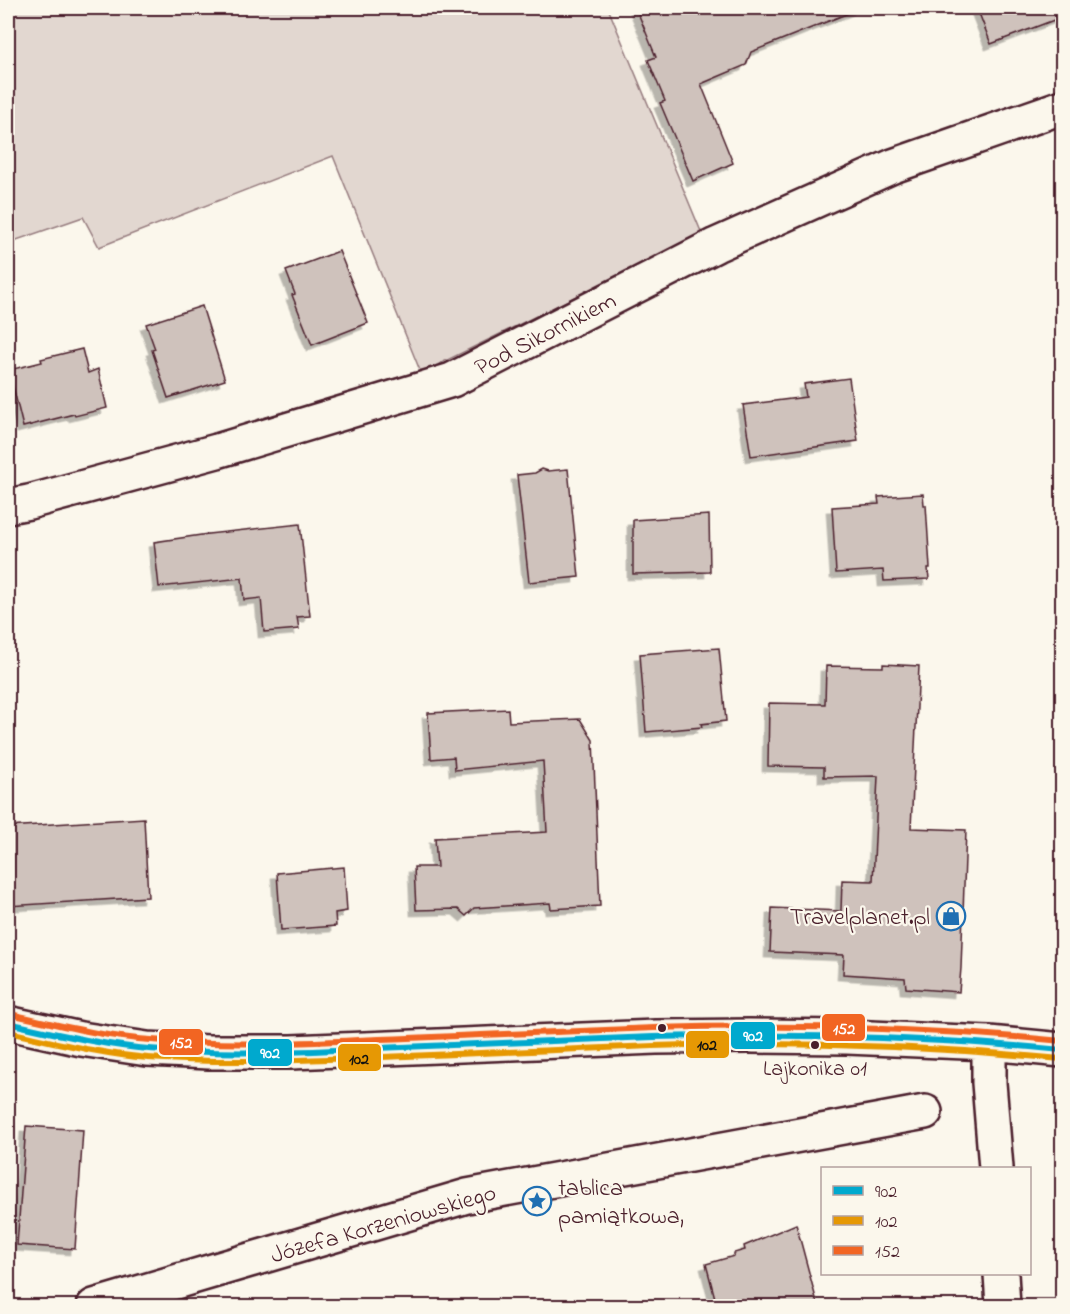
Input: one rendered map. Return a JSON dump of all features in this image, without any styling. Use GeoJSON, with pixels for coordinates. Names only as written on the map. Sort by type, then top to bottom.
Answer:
{"type":"FeatureCollection","features":[{"type":"Feature","properties":{"kind":"street","name":"Pod Sikornikiem"},"geometry":{"type":"LineString","coordinates":[[8,506],[217,451],[452,380],[716,245],[893,166],[1062,107]]}},
{"type":"Feature","properties":{"kind":"street"},"geometry":{"type":"LineString","coordinates":[[8,1023],[81,1039],[147,1048],[209,1052],[291,1052],[749,1036],[848,1037],[989,1043],[1062,1050]]}},
{"type":"Feature","properties":{"kind":"street"},"geometry":{"type":"LineString","coordinates":[[989,1043],[989,1083],[996,1167]]}},
{"type":"Feature","properties":{"kind":"street","name":"Józefa Korzeniowskiego"},"geometry":{"type":"LineString","coordinates":[[94,1306],[467,1196],[925,1112]]}},
{"type":"Feature","properties":{"kind":"street"},"geometry":{"type":"LineString","coordinates":[[1001,1275],[1003,1306]]}},
{"type":"Feature","properties":{"kind":"shaded area"},"geometry":{"type":"Polygon","coordinates":[[[8,8],[608,8],[702,234],[421,373],[333,156],[99,247],[83,217],[8,243],[8,8]]]}},
{"type":"Feature","properties":{"kind":"building"},"geometry":{"type":"Polygon","coordinates":[[[636,8],[859,9],[751,52],[746,65],[701,84],[733,163],[693,181],[660,103],[665,101],[648,60],[656,57],[636,8]]]}},
{"type":"Feature","properties":{"kind":"building"},"geometry":{"type":"Polygon","coordinates":[[[977,8],[1062,8],[1062,17],[991,44],[977,8]]]}},
{"type":"Feature","properties":{"kind":"building"},"geometry":{"type":"Polygon","coordinates":[[[339,251],[368,323],[312,345],[292,295],[295,294],[286,271],[339,251]]]}},
{"type":"Feature","properties":{"kind":"building"},"geometry":{"type":"Polygon","coordinates":[[[202,306],[225,380],[168,398],[146,324],[202,306]]]}},
{"type":"Feature","properties":{"kind":"building"},"geometry":{"type":"Polygon","coordinates":[[[82,349],[88,373],[98,369],[107,408],[23,427],[9,370],[82,349]]]}},
{"type":"Feature","properties":{"kind":"building"},"geometry":{"type":"Polygon","coordinates":[[[849,378],[858,441],[751,456],[743,405],[806,397],[804,384],[849,378]]]}},
{"type":"Feature","properties":{"kind":"building"},"geometry":{"type":"Polygon","coordinates":[[[542,469],[548,471],[568,469],[579,577],[529,582],[517,475],[535,473],[542,469]]]}},
{"type":"Feature","properties":{"kind":"building"},"geometry":{"type":"Polygon","coordinates":[[[923,494],[924,505],[926,505],[929,579],[884,581],[883,570],[836,573],[832,507],[879,504],[878,497],[923,494]]]}},
{"type":"Feature","properties":{"kind":"building"},"geometry":{"type":"Polygon","coordinates":[[[709,515],[710,572],[633,574],[633,520],[709,515]]]}},
{"type":"Feature","properties":{"kind":"building"},"geometry":{"type":"Polygon","coordinates":[[[300,524],[310,616],[297,617],[299,629],[264,632],[261,598],[244,600],[242,578],[159,587],[154,542],[300,524]]]}},
{"type":"Feature","properties":{"kind":"building"},"geometry":{"type":"Polygon","coordinates":[[[719,648],[726,721],[701,724],[702,727],[646,732],[640,654],[719,648]]]}},
{"type":"Feature","properties":{"kind":"building"},"geometry":{"type":"Polygon","coordinates":[[[883,664],[919,666],[911,828],[966,830],[959,992],[906,988],[905,978],[843,974],[844,955],[770,952],[772,908],[841,911],[842,880],[873,881],[878,776],[824,777],[824,767],[768,766],[769,703],[825,704],[826,666],[883,667],[883,664]]]}},
{"type":"Feature","properties":{"kind":"building"},"geometry":{"type":"Polygon","coordinates":[[[508,709],[509,722],[580,719],[593,740],[600,906],[551,909],[550,903],[474,908],[466,916],[458,909],[416,910],[414,867],[437,867],[435,838],[547,832],[543,761],[455,770],[454,757],[431,759],[428,713],[508,709]]]}},
{"type":"Feature","properties":{"kind":"building"},"geometry":{"type":"Polygon","coordinates":[[[144,818],[148,897],[8,906],[8,827],[144,818]]]}},
{"type":"Feature","properties":{"kind":"building"},"geometry":{"type":"Polygon","coordinates":[[[344,867],[347,911],[335,913],[336,926],[281,930],[277,873],[344,867]]]}},
{"type":"Feature","properties":{"kind":"building"},"geometry":{"type":"Polygon","coordinates":[[[26,1126],[83,1130],[75,1249],[17,1245],[26,1126]]]}},
{"type":"Feature","properties":{"kind":"building"},"geometry":{"type":"Polygon","coordinates":[[[796,1224],[818,1306],[717,1306],[706,1264],[734,1256],[734,1253],[745,1250],[744,1246],[796,1224]]]}},
{"type":"Feature","properties":{"kind":"transit line","name":"152"},"geometry":{"type":"LineString","coordinates":[[10,1014],[115,1036],[208,1043],[294,1043],[654,1028],[756,1027],[909,1030],[1062,1041]]}},
{"type":"Feature","properties":{"kind":"transit line","name":"902"},"geometry":{"type":"LineString","coordinates":[[8,1023],[113,1045],[206,1052],[292,1052],[653,1037],[755,1036],[909,1039],[1062,1050]]}},
{"type":"Feature","properties":{"kind":"transit line","name":"102"},"geometry":{"type":"LineString","coordinates":[[8,1032],[113,1054],[206,1061],[755,1044],[908,1048],[1061,1059]]}},
{"type":"Feature","properties":{"kind":"place","name":"Travelplanet.pl"},"geometry":{"type":"Point","coordinates":[951,916]}},
{"type":"Feature","properties":{"kind":"place","name":"Lajkonika 01"},"geometry":{"type":"Point","coordinates":[815,1045]}},
{"type":"Feature","properties":{"kind":"place","name":"tablica pamiątkowa,"},"geometry":{"type":"Point","coordinates":[537,1201]}}]}
